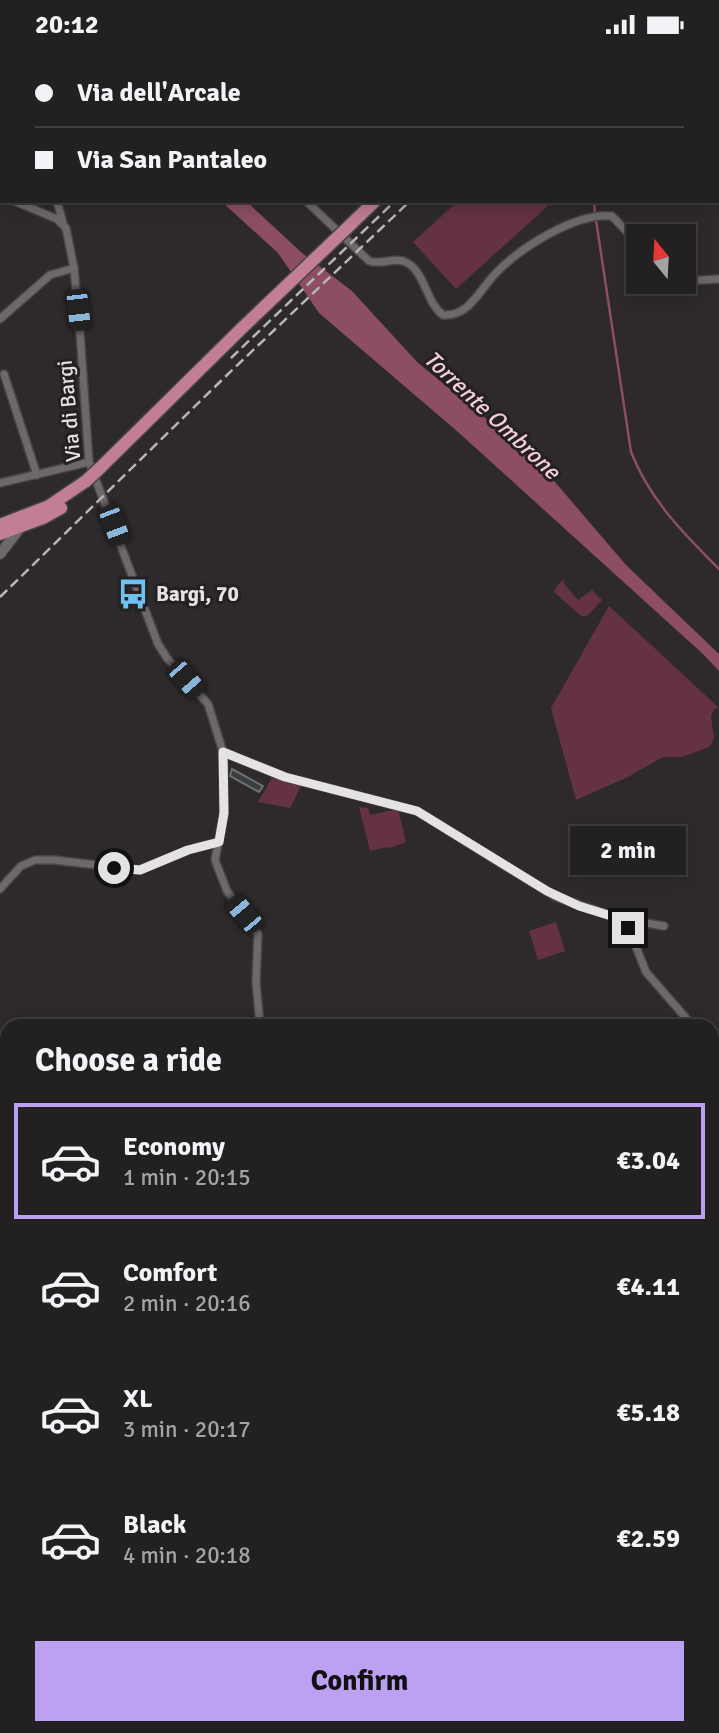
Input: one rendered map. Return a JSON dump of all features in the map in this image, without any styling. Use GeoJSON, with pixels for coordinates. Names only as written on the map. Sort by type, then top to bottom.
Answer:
{"type":"FeatureCollection","features":[{"type":"Feature","properties":{"kind":"main road"},"geometry":{"type":"LineString","coordinates":[[0,534],[20,528],[58,510],[82,485],[95,465],[373,203]]}},
{"type":"Feature","properties":{"kind":"main road"},"geometry":{"type":"LineString","coordinates":[[0,525],[49,506],[82,485]]}},
{"type":"Feature","properties":{"kind":"street"},"geometry":{"type":"LineString","coordinates":[[18,203],[63,223]]}},
{"type":"Feature","properties":{"kind":"street","name":"Via di Bargi"},"geometry":{"type":"LineString","coordinates":[[58,203],[69,237],[74,268],[95,465],[158,644],[208,704],[223,752],[224,813],[215,860],[222,881],[258,934],[256,977],[260,1019]]}},
{"type":"Feature","properties":{"kind":"street"},"geometry":{"type":"LineString","coordinates":[[308,203],[369,261],[383,263],[398,260],[407,263],[419,277],[432,305],[439,313],[447,316],[466,309],[501,269],[567,223],[590,217],[611,216],[626,231]]}},
{"type":"Feature","properties":{"kind":"street"},"geometry":{"type":"LineString","coordinates":[[0,319],[50,275],[74,268]]}},
{"type":"Feature","properties":{"kind":"street"},"geometry":{"type":"LineString","coordinates":[[696,280],[719,279]]}},
{"type":"Feature","properties":{"kind":"street"},"geometry":{"type":"LineString","coordinates":[[4,374],[37,475]]}},
{"type":"Feature","properties":{"kind":"street"},"geometry":{"type":"LineString","coordinates":[[0,483],[95,465]]}},
{"type":"Feature","properties":{"kind":"street"},"geometry":{"type":"LineString","coordinates":[[0,553],[20,528]]}},
{"type":"Feature","properties":{"kind":"street"},"geometry":{"type":"LineString","coordinates":[[0,541],[0,553]]}},
{"type":"Feature","properties":{"kind":"street"},"geometry":{"type":"LineString","coordinates":[[223,752],[285,777],[417,811],[556,897],[621,919],[664,926]]}},
{"type":"Feature","properties":{"kind":"street"},"geometry":{"type":"LineString","coordinates":[[0,889],[21,866],[31,861],[48,859],[140,870],[188,850],[219,842]]}},
{"type":"Feature","properties":{"kind":"street"},"geometry":{"type":"LineString","coordinates":[[621,919],[628,928],[646,972],[687,1019]]}},
{"type":"Feature","properties":{"kind":"shaded area"},"geometry":{"type":"Polygon","coordinates":[[[223,203],[248,203],[302,253],[352,291],[417,362],[501,431],[555,482],[626,565],[719,654],[719,671],[458,432],[319,313],[278,253],[223,203]]]}},
{"type":"Feature","properties":{"kind":"shaded area"},"geometry":{"type":"Polygon","coordinates":[[[456,203],[549,205],[456,289],[413,242],[456,203]]]}},
{"type":"Feature","properties":{"kind":"shaded area"},"geometry":{"type":"Polygon","coordinates":[[[564,579],[564,584],[578,600],[592,590],[602,600],[587,616],[581,616],[554,592],[564,579]]]}},
{"type":"Feature","properties":{"kind":"shaded area"},"geometry":{"type":"Polygon","coordinates":[[[609,606],[719,708],[714,709],[711,716],[714,739],[709,747],[682,757],[663,757],[628,777],[576,800],[551,708],[609,606]]]}},
{"type":"Feature","properties":{"kind":"shaded area"},"geometry":{"type":"Polygon","coordinates":[[[272,778],[301,786],[290,808],[258,802],[272,778]]]}},
{"type":"Feature","properties":{"kind":"shaded area"},"geometry":{"type":"Polygon","coordinates":[[[359,807],[368,808],[370,815],[398,809],[406,842],[370,851],[359,807]]]}},
{"type":"Feature","properties":{"kind":"shaded area"},"geometry":{"type":"Polygon","coordinates":[[[556,922],[565,951],[538,960],[529,931],[556,922]]]}},
{"type":"Feature","properties":{"kind":"building"},"geometry":{"type":"Polygon","coordinates":[[[232,769],[263,786],[259,792],[230,776],[232,769]]]}},
{"type":"Feature","properties":{"kind":"waterway"},"geometry":{"type":"LineString","coordinates":[[594,203],[595,213]]}},
{"type":"Feature","properties":{"kind":"waterway"},"geometry":{"type":"LineString","coordinates":[[596,220],[631,452],[658,501],[680,529],[719,569]]}},
{"type":"Feature","properties":{"kind":"railway"},"geometry":{"type":"LineString","coordinates":[[231,358],[393,203]]}},
{"type":"Feature","properties":{"kind":"railway"},"geometry":{"type":"LineString","coordinates":[[0,597],[408,203]]}},
{"type":"Feature","properties":{"kind":"place","name":"Bargi, 70"},"geometry":{"type":"Point","coordinates":[133,594]}},
{"type":"Feature","properties":{"kind":"route"},"geometry":{"type":"LineString","coordinates":[[114,868],[147,869],[188,850],[219,842],[224,813],[223,752],[285,777],[354,797],[417,811],[547,891],[592,911],[621,919],[628,928]]}},
{"type":"Feature","properties":{"kind":"water label","name":"Torrente Ombrone"},"geometry":{"type":"Point","coordinates":[492,415]}}]}
